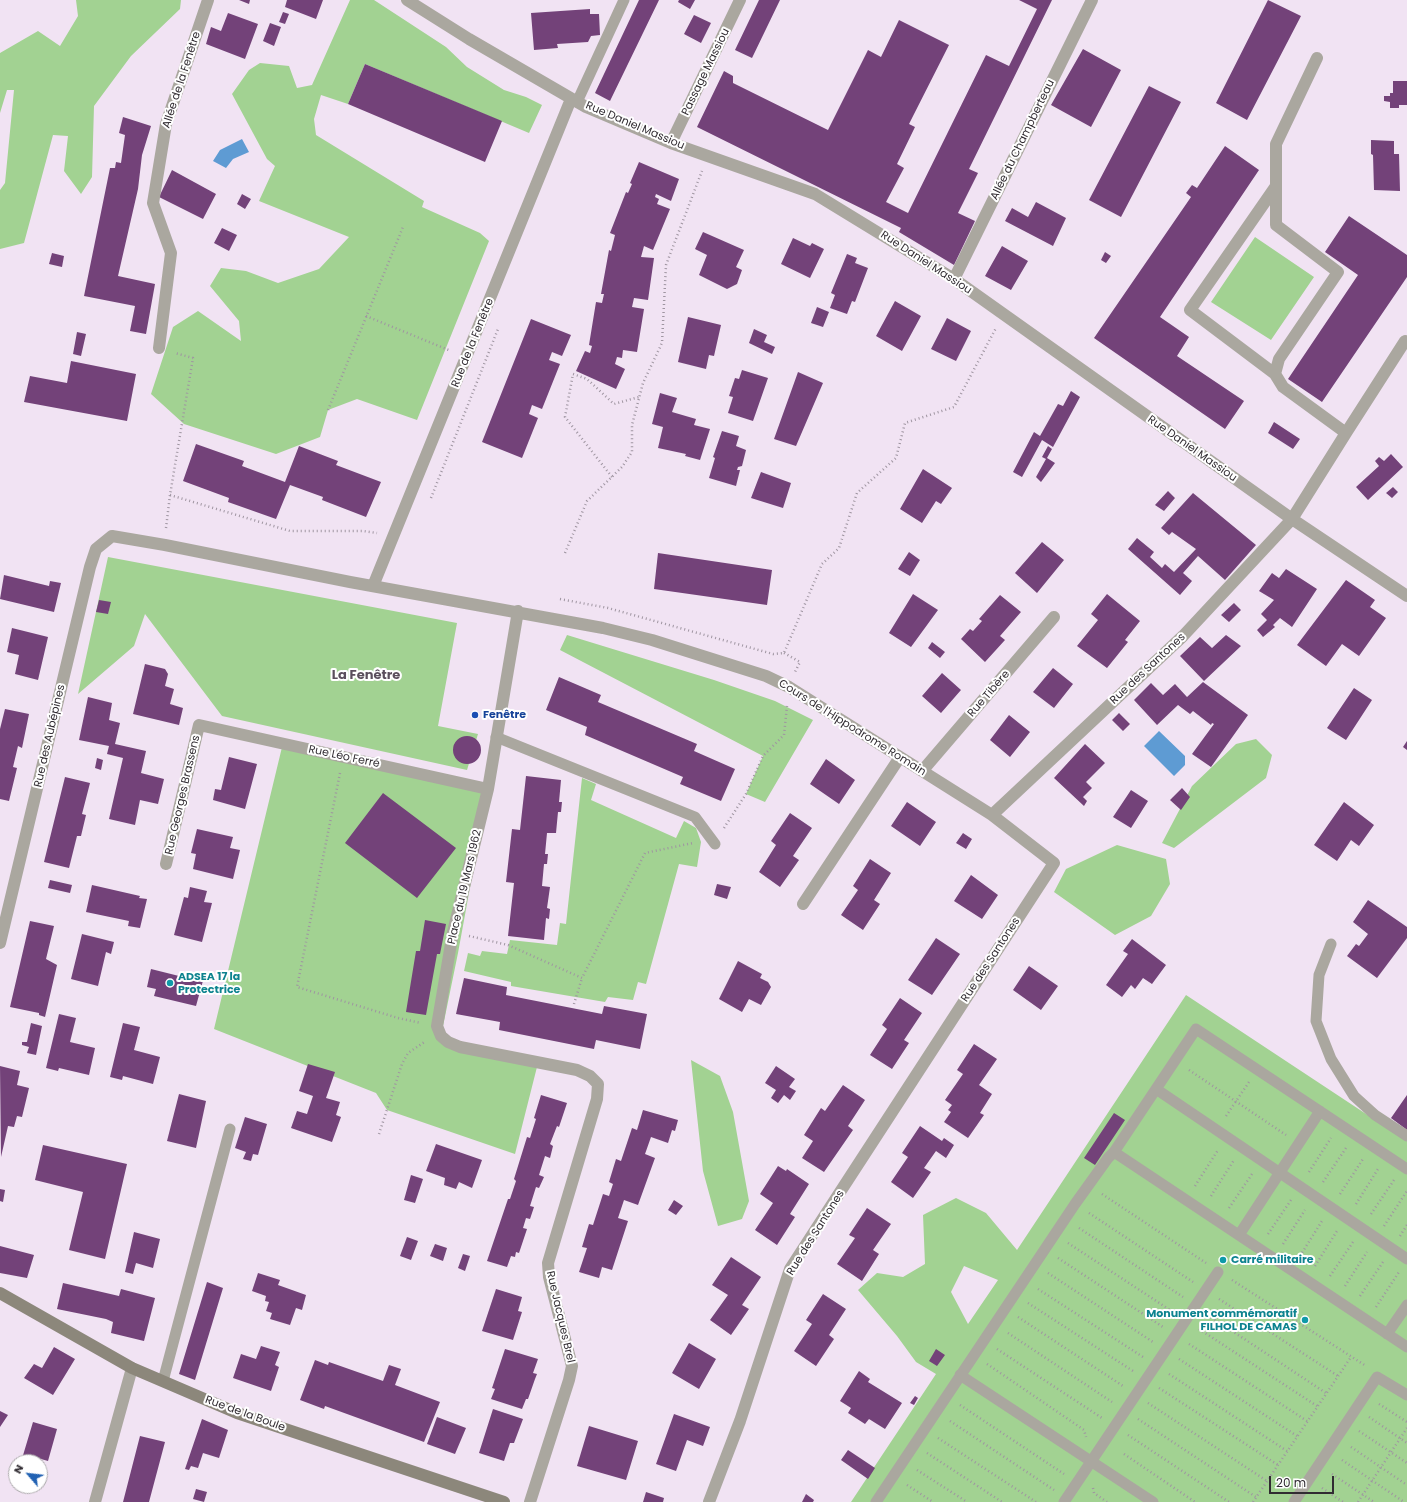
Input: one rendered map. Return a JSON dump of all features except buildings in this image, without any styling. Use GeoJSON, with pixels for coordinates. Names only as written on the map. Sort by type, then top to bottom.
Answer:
{"type":"FeatureCollection","features":[{"type":"Feature","properties":{"kind":"street","name":"Allée de la Fenêtre"},"geometry":{"type":"LineString","coordinates":[[159,348],[171,253],[153,203],[166,124],[208,0]]}},
{"type":"Feature","properties":{"kind":"street","name":"Rue Daniel Massiou"},"geometry":{"type":"LineString","coordinates":[[407,0],[574,100],[671,143],[815,194],[954,279],[1292,519],[1407,596]]}},
{"type":"Feature","properties":{"kind":"street","name":"Passage Massiou"},"geometry":{"type":"LineString","coordinates":[[671,143],[740,0]]}},
{"type":"Feature","properties":{"kind":"street","name":"Allée du Champberteau"},"geometry":{"type":"LineString","coordinates":[[954,279],[1092,0]]}},
{"type":"Feature","properties":{"kind":"street"},"geometry":{"type":"LineString","coordinates":[[1276,374],[1279,359],[1338,272],[1276,225],[1276,144],[1317,58]]}},
{"type":"Feature","properties":{"kind":"street","name":"Rue de la Fenêtre"},"geometry":{"type":"LineString","coordinates":[[373,586],[574,100]]}},
{"type":"Feature","properties":{"kind":"street"},"geometry":{"type":"LineString","coordinates":[[1276,186],[1190,310],[1276,374],[1283,387],[1346,433]]}},
{"type":"Feature","properties":{"kind":"street","name":"Rue des Santones"},"geometry":{"type":"LineString","coordinates":[[709,1502],[740,1421],[790,1269],[1054,863],[992,815],[1183,636],[1292,519],[1405,341]]}},
{"type":"Feature","properties":{"kind":"street","name":"Cours de l'Hippodrome Romain"},"geometry":{"type":"LineString","coordinates":[[112,536],[165,544],[373,586],[518,611],[602,628],[652,640],[766,676],[789,687],[992,815]]}},
{"type":"Feature","properties":{"kind":"street","name":"Rue des Aubépines"},"geometry":{"type":"LineString","coordinates":[[0,943],[90,567],[96,549],[112,536]]}},
{"type":"Feature","properties":{"kind":"street","name":"Place du 19 Mars 1962"},"geometry":{"type":"LineString","coordinates":[[439,1031],[453,932],[488,789],[518,611]]}},
{"type":"Feature","properties":{"kind":"street","name":"Rue Tibère"},"geometry":{"type":"LineString","coordinates":[[922,770],[1054,617]]}},
{"type":"Feature","properties":{"kind":"street","name":"Rue Léo Ferré"},"geometry":{"type":"LineString","coordinates":[[199,725],[488,789]]}},
{"type":"Feature","properties":{"kind":"street","name":"Rue Georges Brassens"},"geometry":{"type":"LineString","coordinates":[[166,864],[199,725]]}},
{"type":"Feature","properties":{"kind":"street"},"geometry":{"type":"LineString","coordinates":[[803,904],[900,757]]}},
{"type":"Feature","properties":{"kind":"street","name":"Rue Jacques Brel"},"geometry":{"type":"LineString","coordinates":[[439,1031],[448,1042],[460,1046],[577,1070],[590,1076],[598,1084],[597,1099],[548,1263],[549,1276],[572,1366],[569,1380],[530,1502]]}},
{"type":"Feature","properties":{"kind":"street","name":"Rue de la Boule"},"geometry":{"type":"LineString","coordinates":[[0,1294],[132,1368],[237,1413],[504,1502]]}},
{"type":"Feature","properties":{"kind":"street"},"geometry":{"type":"LineString","coordinates":[[95,1502],[132,1368]]}},
{"type":"Feature","properties":{"kind":"lane"},"geometry":{"type":"LineString","coordinates":[[574,100],[624,0]]}},
{"type":"Feature","properties":{"kind":"lane"},"geometry":{"type":"LineString","coordinates":[[496,737],[695,817],[712,840]]}},
{"type":"Feature","properties":{"kind":"lane"},"geometry":{"type":"LineString","coordinates":[[1331,944],[1319,975],[1316,1021],[1330,1059],[1354,1096],[1375,1115],[1407,1136]]}},
{"type":"Feature","properties":{"kind":"lane"},"geometry":{"type":"LineString","coordinates":[[876,1502],[1088,1185],[1114,1152],[1196,1029],[1407,1169]]}},
{"type":"Feature","properties":{"kind":"lane"},"geometry":{"type":"LineString","coordinates":[[1156,1089],[1392,1249],[1405,1262]]}},
{"type":"Feature","properties":{"kind":"lane"},"geometry":{"type":"LineString","coordinates":[[1239,1235],[1320,1111]]}},
{"type":"Feature","properties":{"kind":"lane"},"geometry":{"type":"LineString","coordinates":[[163,1381],[230,1129]]}},
{"type":"Feature","properties":{"kind":"lane"},"geometry":{"type":"LineString","coordinates":[[1114,1152],[1407,1347]]}},
{"type":"Feature","properties":{"kind":"lane"},"geometry":{"type":"LineString","coordinates":[[1065,1500],[1218,1272]]}},
{"type":"Feature","properties":{"kind":"lane"},"geometry":{"type":"LineString","coordinates":[[1387,1334],[1407,1305]]}},
{"type":"Feature","properties":{"kind":"lane"},"geometry":{"type":"LineString","coordinates":[[960,1375],[1153,1502]]}},
{"type":"Feature","properties":{"kind":"lane"},"geometry":{"type":"LineString","coordinates":[[1294,1502],[1377,1377],[1407,1395]]}},
{"type":"Feature","properties":{"kind":"path"},"geometry":{"type":"LineString","coordinates":[[565,553],[586,501],[612,477],[632,452],[632,425],[639,397],[643,383],[662,343],[666,265],[708,155]]}},
{"type":"Feature","properties":{"kind":"path"},"geometry":{"type":"LineString","coordinates":[[328,410],[403,227]]}},
{"type":"Feature","properties":{"kind":"path"},"geometry":{"type":"LineString","coordinates":[[366,316],[467,357]]}},
{"type":"Feature","properties":{"kind":"path"},"geometry":{"type":"LineString","coordinates":[[784,653],[822,564],[839,548],[857,492],[896,458],[905,423],[954,407],[992,334],[1005,316]]}},
{"type":"Feature","properties":{"kind":"path"},"geometry":{"type":"LineString","coordinates":[[159,348],[193,358],[170,495],[165,544]]}},
{"type":"Feature","properties":{"kind":"path"},"geometry":{"type":"LineString","coordinates":[[612,477],[565,417],[573,374],[587,379],[614,404],[639,397]]}},
{"type":"Feature","properties":{"kind":"path"},"geometry":{"type":"LineString","coordinates":[[170,495],[290,531],[363,531],[393,536]]}},
{"type":"Feature","properties":{"kind":"path"},"geometry":{"type":"LineString","coordinates":[[560,599],[608,608],[773,654],[784,653],[800,662],[789,687],[784,735],[763,756],[746,794],[712,840],[644,852],[582,978],[574,1004]]}},
{"type":"Feature","properties":{"kind":"path"},"geometry":{"type":"LineString","coordinates":[[344,757],[297,987],[439,1031]]}},
{"type":"Feature","properties":{"kind":"path"},"geometry":{"type":"LineString","coordinates":[[453,932],[508,945],[582,978]]}},
{"type":"Feature","properties":{"kind":"path"},"geometry":{"type":"LineString","coordinates":[[379,1134],[402,1064],[408,1053],[439,1031]]}},
{"type":"Feature","properties":{"kind":"path"},"geometry":{"type":"LineString","coordinates":[[1175,1061],[1299,1144]]}},
{"type":"Feature","properties":{"kind":"path"},"geometry":{"type":"LineString","coordinates":[[1217,1130],[1257,1069]]}},
{"type":"Feature","properties":{"kind":"path"},"geometry":{"type":"LineString","coordinates":[[1186,1200],[1227,1137]]}},
{"type":"Feature","properties":{"kind":"path"},"geometry":{"type":"LineString","coordinates":[[1202,1210],[1242,1147]]}},
{"type":"Feature","properties":{"kind":"path"},"geometry":{"type":"LineString","coordinates":[[1220,1222],[1261,1160]]}},
{"type":"Feature","properties":{"kind":"path"},"geometry":{"type":"LineString","coordinates":[[1351,1310],[1407,1225]]}},
{"type":"Feature","properties":{"kind":"path"},"geometry":{"type":"LineString","coordinates":[[1367,1320],[1405,1262]]}},
{"type":"Feature","properties":{"kind":"path"},"geometry":{"type":"LineString","coordinates":[[974,1355],[1084,1430],[1091,1461]]}},
{"type":"Feature","properties":{"kind":"path"},"geometry":{"type":"LineString","coordinates":[[1253,1502],[1351,1357]]}},
{"type":"Feature","properties":{"kind":"path"},"geometry":{"type":"LineString","coordinates":[[1365,1395],[1407,1422]]}},
{"type":"Feature","properties":{"kind":"path"},"geometry":{"type":"LineString","coordinates":[[946,1396],[1077,1483]]}},
{"type":"Feature","properties":{"kind":"path"},"geometry":{"type":"LineString","coordinates":[[1356,1409],[1407,1443]]}},
{"type":"Feature","properties":{"kind":"path"},"geometry":{"type":"LineString","coordinates":[[935,1412],[1065,1500]]}},
{"type":"Feature","properties":{"kind":"path"},"geometry":{"type":"LineString","coordinates":[[1347,1423],[1407,1463]]}},
{"type":"Feature","properties":{"kind":"path"},"geometry":{"type":"LineString","coordinates":[[1358,1502],[1407,1428]]}},
{"type":"Feature","properties":{"kind":"path"},"geometry":{"type":"LineString","coordinates":[[924,1429],[1036,1502]]}},
{"type":"Feature","properties":{"kind":"path"},"geometry":{"type":"LineString","coordinates":[[1337,1438],[1407,1484]]}},
{"type":"Feature","properties":{"kind":"path"},"geometry":{"type":"LineString","coordinates":[[914,1444],[1002,1502]]}},
{"type":"Feature","properties":{"kind":"path"},"geometry":{"type":"LineString","coordinates":[[1328,1451],[1404,1502]]}},
{"type":"Feature","properties":{"kind":"path"},"geometry":{"type":"LineString","coordinates":[[1124,1454],[1196,1502]]}},
{"type":"Feature","properties":{"kind":"path"},"geometry":{"type":"LineString","coordinates":[[903,1461],[967,1502]]}},
{"type":"Feature","properties":{"kind":"path"},"geometry":{"type":"LineString","coordinates":[[1319,1465],[1374,1502]]}},
{"type":"Feature","properties":{"kind":"path"},"geometry":{"type":"LineString","coordinates":[[893,1476],[933,1502]]}},
{"type":"Feature","properties":{"kind":"path"},"geometry":{"type":"LineString","coordinates":[[1309,1480],[1343,1502]]}},
{"type":"Feature","properties":{"kind":"green space"},"geometry":{"type":"Polygon","coordinates":[[[76,0],[181,0],[180,9],[131,56],[94,106],[92,177],[81,194],[64,171],[68,136],[53,135],[24,243],[0,249],[0,190],[5,183],[14,90],[7,90],[0,113],[0,53],[38,31],[60,46],[78,16],[76,0]]]}},
{"type":"Feature","properties":{"kind":"green space"},"geometry":{"type":"Polygon","coordinates":[[[350,0],[374,0],[446,47],[467,67],[504,90],[526,97],[542,105],[529,133],[365,64],[348,104],[321,95],[314,119],[316,135],[424,201],[422,207],[480,233],[489,241],[417,420],[357,399],[328,410],[320,437],[276,454],[184,424],[151,394],[173,327],[198,311],[241,341],[239,321],[210,286],[221,268],[246,271],[278,283],[319,269],[349,237],[259,201],[275,166],[267,159],[232,94],[249,70],[260,63],[289,66],[297,88],[312,85],[350,0]]]}},
{"type":"Feature","properties":{"kind":"green space"},"geometry":{"type":"Polygon","coordinates":[[[1255,237],[1314,277],[1271,340],[1211,302],[1255,237]]]}},
{"type":"Feature","properties":{"kind":"green space"},"geometry":{"type":"Polygon","coordinates":[[[108,557],[457,623],[438,726],[478,734],[467,770],[222,716],[145,614],[134,646],[78,694],[108,557]]]}},
{"type":"Feature","properties":{"kind":"green space"},"geometry":{"type":"Polygon","coordinates":[[[567,635],[714,680],[775,701],[813,720],[765,802],[746,794],[763,756],[560,650],[567,635]]]}},
{"type":"Feature","properties":{"kind":"green space"},"geometry":{"type":"Polygon","coordinates":[[[1256,739],[1272,755],[1266,778],[1174,848],[1162,843],[1192,786],[1236,744],[1256,739]]]}},
{"type":"Feature","properties":{"kind":"green space"},"geometry":{"type":"Polygon","coordinates":[[[283,743],[488,789],[441,1036],[538,1063],[515,1154],[387,1110],[376,1093],[214,1029],[283,743]]]}},
{"type":"Feature","properties":{"kind":"green space"},"geometry":{"type":"Polygon","coordinates":[[[582,778],[596,784],[591,800],[676,838],[684,821],[696,828],[701,842],[697,867],[679,864],[646,984],[638,982],[633,1000],[608,997],[605,1002],[511,986],[511,982],[464,971],[468,953],[480,956],[482,951],[507,954],[510,940],[557,945],[560,923],[566,924],[582,778]]]}},
{"type":"Feature","properties":{"kind":"green space"},"geometry":{"type":"Polygon","coordinates":[[[1117,845],[1166,859],[1170,884],[1151,916],[1115,935],[1054,892],[1066,869],[1117,845]]]}},
{"type":"Feature","properties":{"kind":"green space"},"geometry":{"type":"Polygon","coordinates":[[[1186,995],[1407,1141],[1407,1502],[851,1502],[936,1374],[916,1362],[897,1336],[858,1290],[877,1273],[903,1277],[925,1264],[923,1215],[956,1198],[986,1213],[1017,1250],[1186,995]],[[964,1266],[951,1292],[968,1324],[998,1280],[964,1266]]]}},
{"type":"Feature","properties":{"kind":"green space"},"geometry":{"type":"Polygon","coordinates":[[[691,1060],[720,1076],[733,1112],[749,1201],[742,1219],[718,1226],[703,1171],[691,1060]]]}},
{"type":"Feature","properties":{"kind":"water"},"geometry":{"type":"Polygon","coordinates":[[[242,139],[249,152],[233,159],[226,168],[213,161],[220,150],[242,139]]]}},
{"type":"Feature","properties":{"kind":"water"},"geometry":{"type":"Polygon","coordinates":[[[1159,731],[1185,756],[1185,765],[1174,776],[1144,746],[1159,731]]]}},
{"type":"Feature","properties":{"kind":"place","name":"Fenêtre"},"geometry":{"type":"Point","coordinates":[475,715]}},
{"type":"Feature","properties":{"kind":"place","name":"ADSEA 17 la Protectrice"},"geometry":{"type":"Point","coordinates":[170,983]}},
{"type":"Feature","properties":{"kind":"place","name":"Carré militaire"},"geometry":{"type":"Point","coordinates":[1223,1260]}},
{"type":"Feature","properties":{"kind":"place","name":"Monument commémoratif FILHOL DE CAMAS"},"geometry":{"type":"Point","coordinates":[1305,1320]}},
{"type":"Feature","properties":{"kind":"district","name":"La Fenêtre"},"geometry":{"type":"Point","coordinates":[366,676]}}]}
